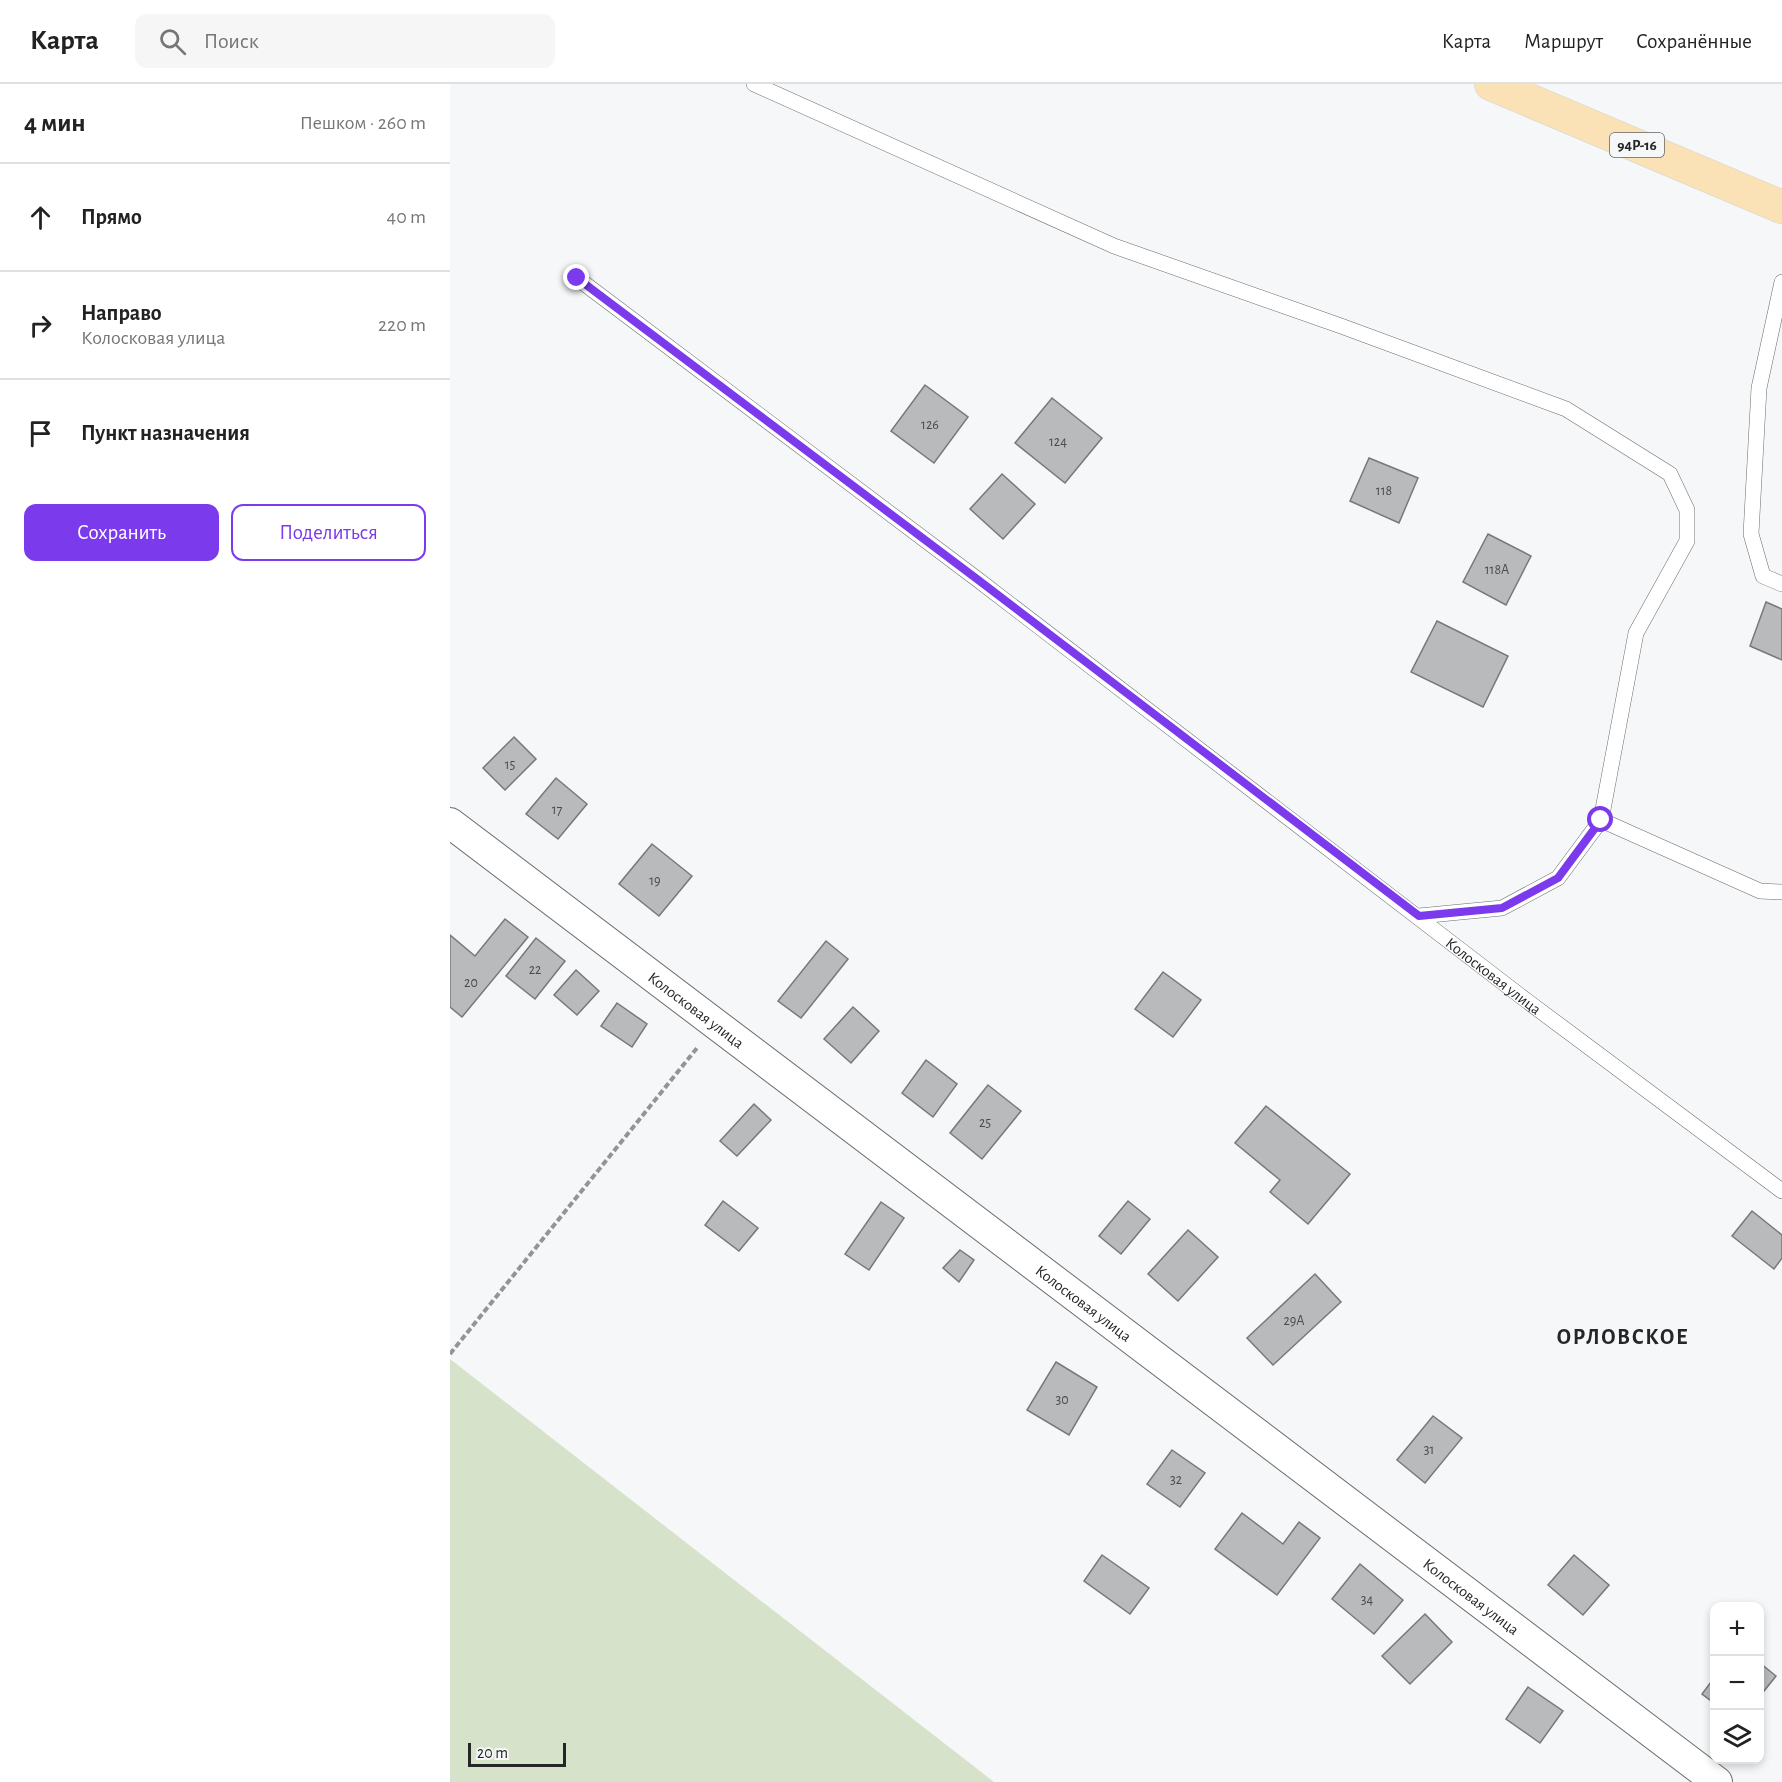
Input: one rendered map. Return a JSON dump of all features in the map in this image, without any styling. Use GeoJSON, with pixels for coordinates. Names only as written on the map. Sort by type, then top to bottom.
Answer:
{"type":"FeatureCollection","features":[{"type":"Feature","properties":{"kind":"main road","name":"94Р-16"},"geometry":{"type":"LineString","coordinates":[[1491,84],[1782,207]]}},
{"type":"Feature","properties":{"kind":"street","name":"Колосковая улица"},"geometry":{"type":"LineString","coordinates":[[450,822],[1717,1782]]}},
{"type":"Feature","properties":{"kind":"lane"},"geometry":{"type":"LineString","coordinates":[[754,84],[1114,246],[1566,409],[1670,474],[1687,510],[1687,541],[1636,633],[1601,820],[1558,878],[1502,908],[1419,916]]}},
{"type":"Feature","properties":{"kind":"lane","name":"Колосковая улица"},"geometry":{"type":"LineString","coordinates":[[577,278],[996,593],[1527,1000],[1782,1191]]}},
{"type":"Feature","properties":{"kind":"lane"},"geometry":{"type":"LineString","coordinates":[[1782,282],[1759,388],[1751,534],[1763,576],[1782,584]]}},
{"type":"Feature","properties":{"kind":"lane"},"geometry":{"type":"LineString","coordinates":[[1601,820],[1761,891],[1782,891]]}},
{"type":"Feature","properties":{"kind":"path"},"geometry":{"type":"LineString","coordinates":[[450,1354],[716,1024]]}},
{"type":"Feature","properties":{"kind":"green space"},"geometry":{"type":"Polygon","coordinates":[[[450,1359],[994,1782],[450,1782],[450,1359]]]}},
{"type":"Feature","properties":{"kind":"building"},"geometry":{"type":"Polygon","coordinates":[[[925,385],[968,417],[934,463],[891,431],[925,385]]]}},
{"type":"Feature","properties":{"kind":"building"},"geometry":{"type":"Polygon","coordinates":[[[1052,398],[1102,438],[1065,483],[1015,443],[1052,398]]]}},
{"type":"Feature","properties":{"kind":"building"},"geometry":{"type":"Polygon","coordinates":[[[1369,458],[1418,478],[1399,523],[1350,501],[1369,458]]]}},
{"type":"Feature","properties":{"kind":"building"},"geometry":{"type":"Polygon","coordinates":[[[1002,474],[1035,504],[1003,539],[970,509],[1002,474]]]}},
{"type":"Feature","properties":{"kind":"building"},"geometry":{"type":"Polygon","coordinates":[[[1488,534],[1531,556],[1506,605],[1463,582],[1488,534]]]}},
{"type":"Feature","properties":{"kind":"building"},"geometry":{"type":"Polygon","coordinates":[[[1766,602],[1782,609],[1782,660],[1750,646],[1766,602]]]}},
{"type":"Feature","properties":{"kind":"building"},"geometry":{"type":"Polygon","coordinates":[[[1437,621],[1508,656],[1483,707],[1411,672],[1437,621]]]}},
{"type":"Feature","properties":{"kind":"building"},"geometry":{"type":"Polygon","coordinates":[[[514,737],[536,759],[505,790],[483,768],[514,737]]]}},
{"type":"Feature","properties":{"kind":"building"},"geometry":{"type":"Polygon","coordinates":[[[556,778],[587,804],[558,839],[526,814],[556,778]]]}},
{"type":"Feature","properties":{"kind":"building"},"geometry":{"type":"Polygon","coordinates":[[[652,844],[692,876],[659,916],[619,884],[652,844]]]}},
{"type":"Feature","properties":{"kind":"building"},"geometry":{"type":"Polygon","coordinates":[[[505,919],[528,937],[462,1017],[450,1007],[450,935],[475,956],[505,919]]]}},
{"type":"Feature","properties":{"kind":"building"},"geometry":{"type":"Polygon","coordinates":[[[536,938],[565,961],[535,999],[506,976],[536,938]]]}},
{"type":"Feature","properties":{"kind":"building"},"geometry":{"type":"Polygon","coordinates":[[[826,941],[848,959],[801,1018],[778,1001],[826,941]]]}},
{"type":"Feature","properties":{"kind":"building"},"geometry":{"type":"Polygon","coordinates":[[[576,970],[599,991],[577,1015],[554,995],[576,970]]]}},
{"type":"Feature","properties":{"kind":"building"},"geometry":{"type":"Polygon","coordinates":[[[1163,972],[1201,1000],[1173,1037],[1135,1009],[1163,972]]]}},
{"type":"Feature","properties":{"kind":"building"},"geometry":{"type":"Polygon","coordinates":[[[617,1003],[647,1024],[632,1047],[601,1026],[617,1003]]]}},
{"type":"Feature","properties":{"kind":"building"},"geometry":{"type":"Polygon","coordinates":[[[853,1007],[879,1031],[851,1063],[824,1039],[853,1007]]]}},
{"type":"Feature","properties":{"kind":"building"},"geometry":{"type":"Polygon","coordinates":[[[926,1060],[957,1084],[933,1117],[902,1093],[926,1060]]]}},
{"type":"Feature","properties":{"kind":"building"},"geometry":{"type":"Polygon","coordinates":[[[988,1085],[1021,1111],[982,1159],[950,1133],[988,1085]]]}},
{"type":"Feature","properties":{"kind":"building"},"geometry":{"type":"Polygon","coordinates":[[[754,1104],[771,1120],[737,1156],[720,1141],[754,1104]]]}},
{"type":"Feature","properties":{"kind":"building"},"geometry":{"type":"Polygon","coordinates":[[[1266,1106],[1350,1174],[1308,1224],[1270,1192],[1280,1180],[1235,1143],[1266,1106]]]}},
{"type":"Feature","properties":{"kind":"building"},"geometry":{"type":"Polygon","coordinates":[[[723,1201],[758,1228],[739,1251],[705,1225],[723,1201]]]}},
{"type":"Feature","properties":{"kind":"building"},"geometry":{"type":"Polygon","coordinates":[[[1128,1201],[1150,1219],[1121,1254],[1099,1236],[1128,1201]]]}},
{"type":"Feature","properties":{"kind":"building"},"geometry":{"type":"Polygon","coordinates":[[[881,1202],[904,1218],[869,1270],[845,1254],[881,1202]]]}},
{"type":"Feature","properties":{"kind":"building"},"geometry":{"type":"Polygon","coordinates":[[[1752,1211],[1782,1235],[1782,1258],[1774,1269],[1732,1236],[1752,1211]]]}},
{"type":"Feature","properties":{"kind":"building"},"geometry":{"type":"Polygon","coordinates":[[[1188,1230],[1218,1257],[1178,1301],[1148,1274],[1188,1230]]]}},
{"type":"Feature","properties":{"kind":"building"},"geometry":{"type":"Polygon","coordinates":[[[960,1250],[974,1260],[959,1282],[943,1268],[960,1250]]]}},
{"type":"Feature","properties":{"kind":"building"},"geometry":{"type":"Polygon","coordinates":[[[1315,1274],[1341,1302],[1273,1365],[1247,1338],[1315,1274]]]}},
{"type":"Feature","properties":{"kind":"building"},"geometry":{"type":"Polygon","coordinates":[[[1056,1362],[1097,1387],[1069,1435],[1027,1410],[1056,1362]]]}},
{"type":"Feature","properties":{"kind":"building"},"geometry":{"type":"Polygon","coordinates":[[[1433,1416],[1462,1438],[1425,1483],[1397,1460],[1433,1416]]]}},
{"type":"Feature","properties":{"kind":"building"},"geometry":{"type":"Polygon","coordinates":[[[1172,1450],[1205,1473],[1180,1507],[1147,1484],[1172,1450]]]}},
{"type":"Feature","properties":{"kind":"building"},"geometry":{"type":"Polygon","coordinates":[[[1242,1513],[1283,1544],[1299,1522],[1320,1538],[1277,1595],[1215,1549],[1242,1513]]]}},
{"type":"Feature","properties":{"kind":"building"},"geometry":{"type":"Polygon","coordinates":[[[1102,1555],[1149,1588],[1130,1614],[1084,1581],[1102,1555]]]}},
{"type":"Feature","properties":{"kind":"building"},"geometry":{"type":"Polygon","coordinates":[[[1574,1555],[1609,1585],[1583,1615],[1548,1585],[1574,1555]]]}},
{"type":"Feature","properties":{"kind":"building"},"geometry":{"type":"Polygon","coordinates":[[[1360,1564],[1403,1600],[1374,1634],[1332,1599],[1360,1564]]]}},
{"type":"Feature","properties":{"kind":"building"},"geometry":{"type":"Polygon","coordinates":[[[1425,1614],[1452,1642],[1410,1684],[1382,1656],[1425,1614]]]}},
{"type":"Feature","properties":{"kind":"building"},"geometry":{"type":"Polygon","coordinates":[[[1764,1666],[1776,1676],[1764,1691],[1764,1666]]]}},
{"type":"Feature","properties":{"kind":"building"},"geometry":{"type":"Polygon","coordinates":[[[1710,1683],[1710,1700],[1702,1694],[1710,1683]]]}},
{"type":"Feature","properties":{"kind":"building"},"geometry":{"type":"Polygon","coordinates":[[[1528,1687],[1563,1711],[1540,1743],[1506,1719],[1528,1687]]]}},
{"type":"Feature","properties":{"kind":"district","name":"ОРЛОВСКОЕ"},"geometry":{"type":"Point","coordinates":[1623,1336]}},
{"type":"Feature","properties":{"kind":"route"},"geometry":{"type":"LineString","coordinates":[[577,278],[1419,916],[1502,908],[1558,878],[1601,820]]}}]}
